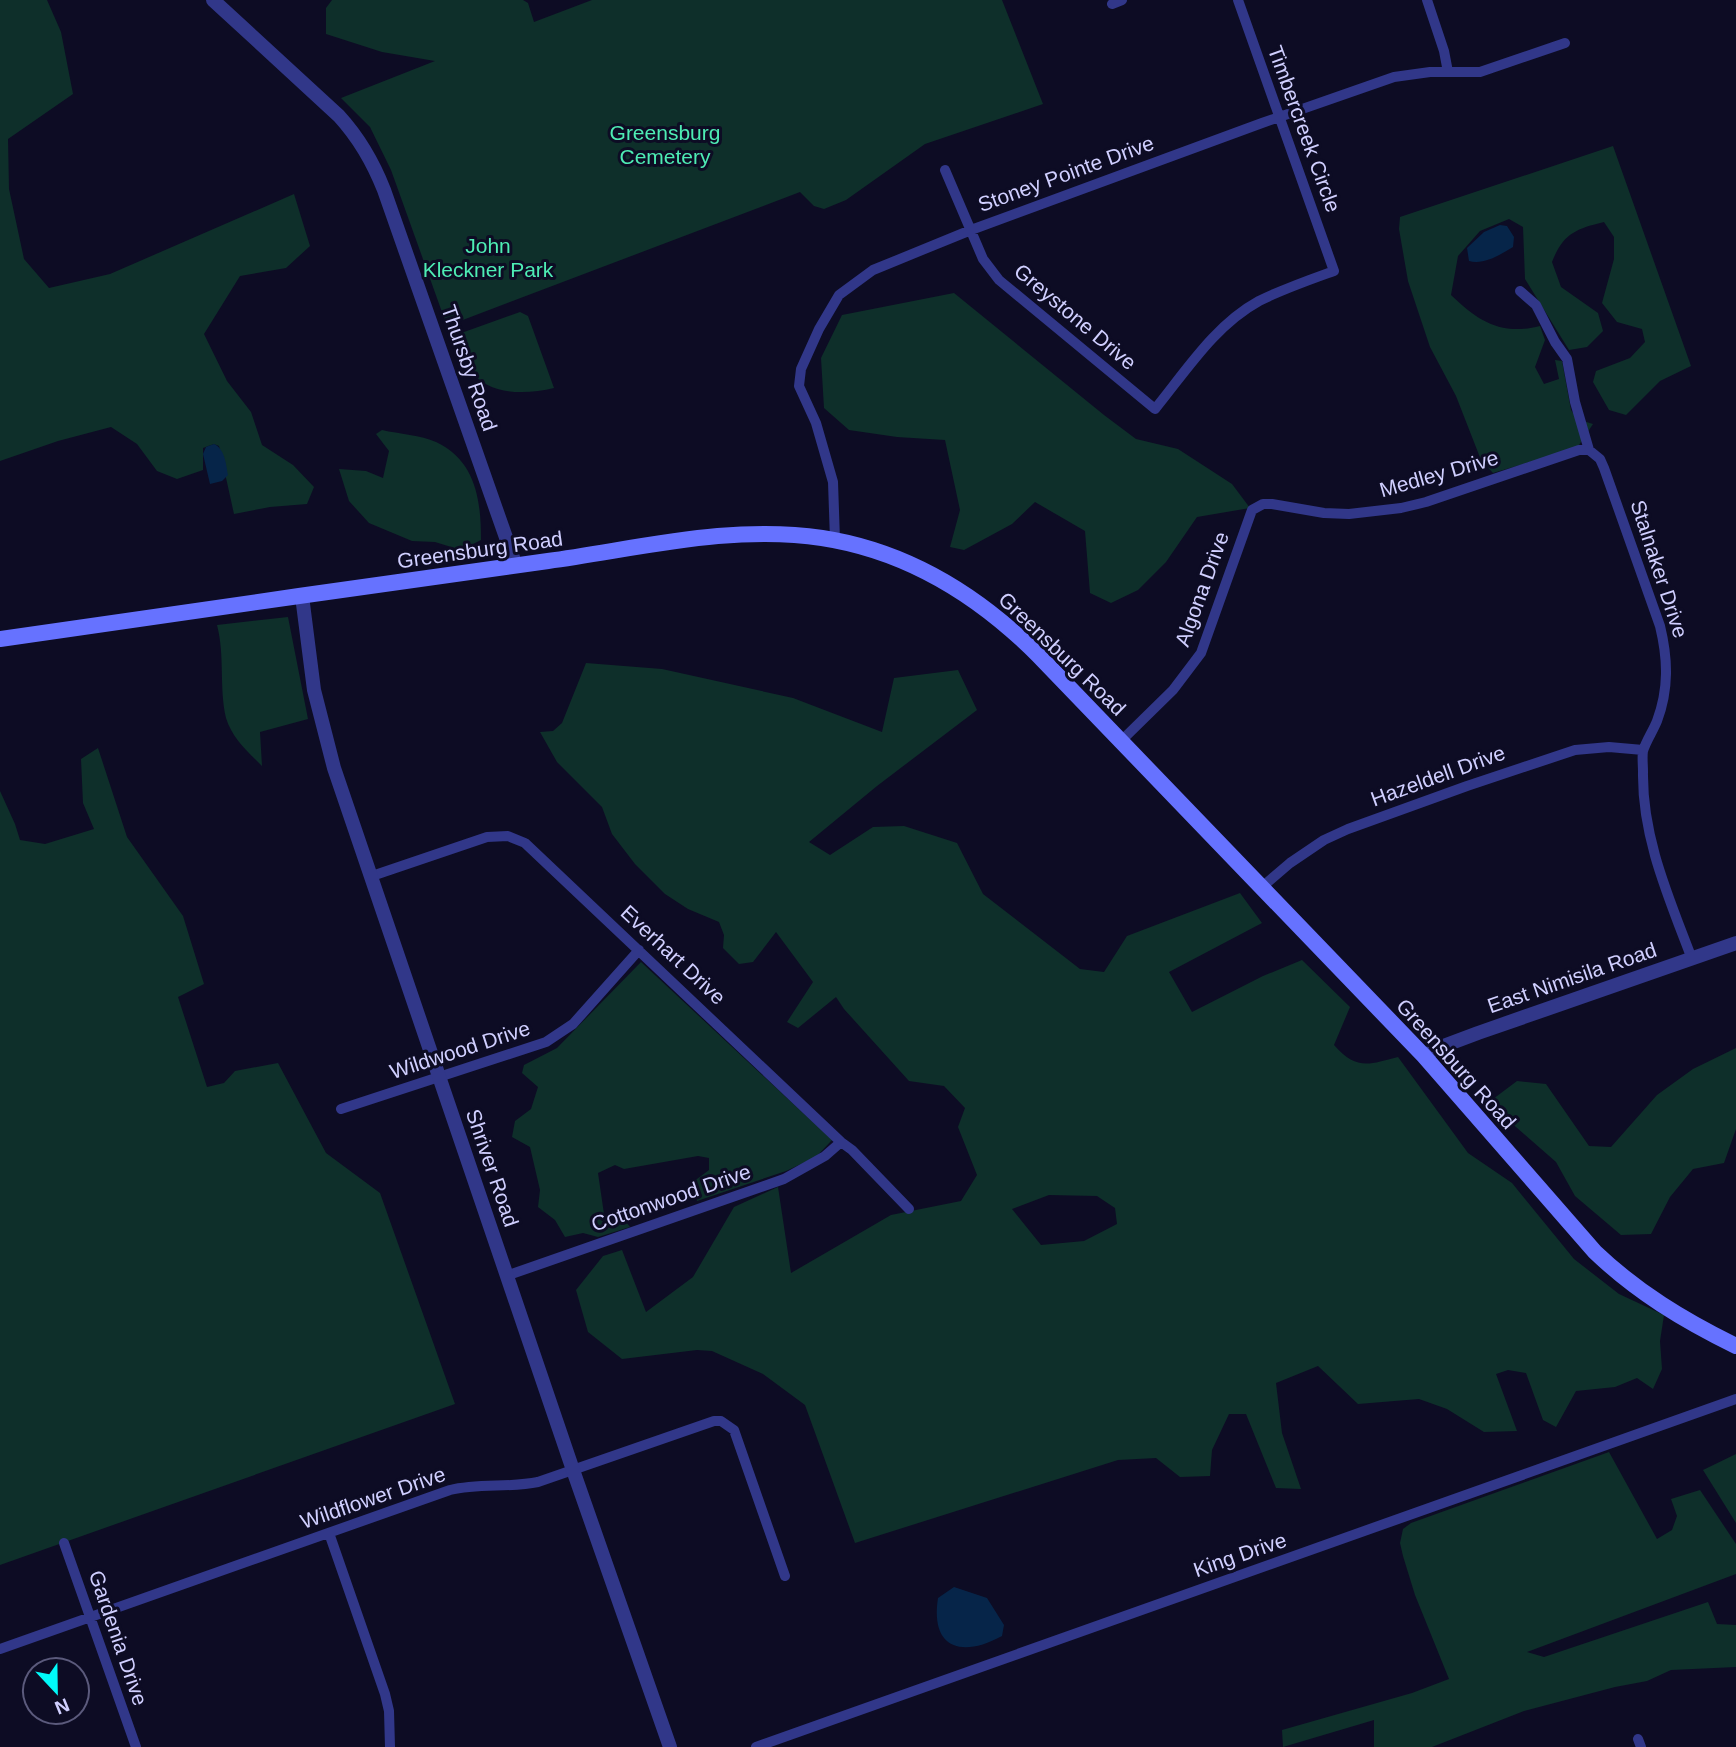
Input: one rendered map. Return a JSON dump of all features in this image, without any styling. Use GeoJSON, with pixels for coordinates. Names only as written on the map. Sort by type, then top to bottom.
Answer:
{"type":"FeatureCollection","features":[{"type":"Feature","properties":{"kind":"main road","name":"Greensburg Road"},"geometry":{"type":"LineString","coordinates":[[0,639],[748,535],[788,535],[835,540],[876,550],[909,563],[971,598],[1014,631],[1424,1056],[1570,1226],[1616,1272],[1659,1305],[1736,1346]]}},
{"type":"Feature","properties":{"kind":"street","name":"Thursby Road"},"geometry":{"type":"LineString","coordinates":[[213,0],[339,116],[367,152],[384,190],[516,566]]}},
{"type":"Feature","properties":{"kind":"street","name":"Timbercreek Circle"},"geometry":{"type":"LineString","coordinates":[[1155,409],[1215,336],[1236,317],[1259,301],[1334,271],[1238,0]]}},
{"type":"Feature","properties":{"kind":"street"},"geometry":{"type":"LineString","coordinates":[[1427,0],[1448,72]]}},
{"type":"Feature","properties":{"kind":"street","name":"Stoney Pointe Drive"},"geometry":{"type":"LineString","coordinates":[[835,540],[833,482],[816,423],[799,386],[801,369],[819,329],[839,296],[873,270],[971,230],[1394,77],[1430,72],[1480,72],[1565,43]]}},
{"type":"Feature","properties":{"kind":"street","name":"Greystone Drive"},"geometry":{"type":"LineString","coordinates":[[945,170],[983,259],[999,280],[1155,409]]}},
{"type":"Feature","properties":{"kind":"street","name":"Stalnaker Drive"},"geometry":{"type":"LineString","coordinates":[[1520,291],[1536,305],[1567,359],[1588,450],[1600,459],[1604,468],[1655,609],[1665,646],[1667,673],[1664,696],[1657,722],[1643,750],[1643,800],[1648,831],[1692,959]]}},
{"type":"Feature","properties":{"kind":"street","name":"Medley Drive"},"geometry":{"type":"LineString","coordinates":[[1255,508],[1263,504],[1349,514],[1401,509],[1580,450],[1588,450]]}},
{"type":"Feature","properties":{"kind":"street","name":"Algona Drive"},"geometry":{"type":"LineString","coordinates":[[1121,740],[1178,685],[1201,653],[1245,527],[1255,508]]}},
{"type":"Feature","properties":{"kind":"street","name":"Shriver Road"},"geometry":{"type":"LineString","coordinates":[[302,596],[318,710],[334,768],[572,1470],[670,1747]]}},
{"type":"Feature","properties":{"kind":"street","name":"Hazeldell Drive"},"geometry":{"type":"LineString","coordinates":[[1262,887],[1290,863],[1324,840],[1467,786],[1575,750],[1609,747],[1643,750]]}},
{"type":"Feature","properties":{"kind":"street","name":"Everhart Drive"},"geometry":{"type":"LineString","coordinates":[[372,876],[487,837],[509,836],[531,848],[852,1150],[909,1209]]}},
{"type":"Feature","properties":{"kind":"street","name":"East Nimisila Road"},"geometry":{"type":"LineString","coordinates":[[1424,1056],[1478,1033],[1736,943]]}},
{"type":"Feature","properties":{"kind":"street","name":"Wildwood Drive"},"geometry":{"type":"LineString","coordinates":[[341,1109],[537,1046],[560,1034],[573,1024],[639,950]]}},
{"type":"Feature","properties":{"kind":"street","name":"Cottonwood Drive"},"geometry":{"type":"LineString","coordinates":[[506,1276],[784,1179],[825,1156],[841,1142]]}},
{"type":"Feature","properties":{"kind":"street","name":"King Drive"},"geometry":{"type":"LineString","coordinates":[[756,1747],[1736,1399]]}},
{"type":"Feature","properties":{"kind":"street","name":"Wildflower Drive"},"geometry":{"type":"LineString","coordinates":[[0,1649],[450,1490],[480,1486],[520,1486],[545,1480],[714,1421],[729,1425],[736,1437],[785,1576]]}},
{"type":"Feature","properties":{"kind":"street"},"geometry":{"type":"LineString","coordinates":[[329,1533],[385,1694],[390,1747]]}},
{"type":"Feature","properties":{"kind":"street","name":"Gardenia Drive"},"geometry":{"type":"LineString","coordinates":[[64,1543],[136,1747]]}},
{"type":"Feature","properties":{"kind":"green space"},"geometry":{"type":"Polygon","coordinates":[[[0,0],[47,0],[61,32],[73,94],[8,139],[9,189],[24,259],[49,288],[110,274],[294,194],[310,246],[286,268],[240,276],[204,334],[227,381],[251,412],[262,445],[293,465],[314,487],[307,504],[234,514],[219,446],[214,444],[203,448],[203,470],[177,479],[157,471],[137,444],[111,427],[58,441],[0,461],[0,0]]]}},
{"type":"Feature","properties":{"kind":"green space"},"geometry":{"type":"Polygon","coordinates":[[[332,0],[523,0],[528,3],[534,22],[592,0],[1002,0],[1043,104],[925,144],[846,200],[824,209],[814,206],[800,192],[447,326],[391,170],[370,127],[341,98],[435,61],[382,52],[326,34],[326,8],[332,0]]]}},
{"type":"Feature","properties":{"kind":"green space"},"geometry":{"type":"Polygon","coordinates":[[[1613,146],[1691,366],[1660,381],[1626,415],[1609,410],[1593,382],[1596,371],[1630,358],[1645,342],[1642,329],[1617,322],[1602,303],[1614,259],[1614,237],[1604,222],[1571,234],[1552,262],[1561,287],[1598,313],[1603,331],[1587,347],[1569,350],[1525,279],[1523,227],[1509,219],[1480,231],[1458,256],[1451,295],[1491,324],[1513,329],[1540,326],[1545,340],[1535,367],[1544,384],[1559,379],[1555,360],[1562,361],[1571,410],[1577,419],[1593,424],[1577,448],[1493,473],[1481,460],[1456,396],[1430,347],[1408,281],[1399,229],[1400,217],[1613,146]]]}},
{"type":"Feature","properties":{"kind":"green space"},"geometry":{"type":"Polygon","coordinates":[[[954,293],[1136,439],[1178,449],[1232,484],[1250,508],[1197,517],[1166,562],[1138,590],[1111,603],[1090,593],[1085,531],[1035,502],[1012,524],[964,550],[950,547],[960,510],[945,440],[849,430],[824,408],[821,358],[842,315],[954,293]]]}},
{"type":"Feature","properties":{"kind":"green space"},"geometry":{"type":"Polygon","coordinates":[[[520,312],[528,316],[554,388],[519,392],[495,388],[475,377],[461,356],[453,336],[520,312]]]}},
{"type":"Feature","properties":{"kind":"green space"},"geometry":{"type":"Polygon","coordinates":[[[382,430],[436,442],[460,460],[474,483],[480,510],[481,540],[461,550],[435,542],[412,541],[369,523],[349,501],[339,469],[366,471],[383,478],[389,451],[376,434],[382,430]]]}},
{"type":"Feature","properties":{"kind":"green space"},"geometry":{"type":"Polygon","coordinates":[[[288,617],[308,719],[260,732],[262,766],[236,738],[226,718],[217,625],[288,617]]]}},
{"type":"Feature","properties":{"kind":"green space"},"geometry":{"type":"Polygon","coordinates":[[[586,663],[662,669],[793,698],[882,732],[894,678],[958,670],[977,710],[809,842],[830,855],[873,827],[904,826],[957,843],[983,894],[1080,969],[1104,972],[1127,936],[1240,893],[1262,923],[1169,972],[1192,1012],[1263,976],[1302,960],[1350,1007],[1334,1045],[1342,1053],[1349,1059],[1363,1063],[1398,1057],[1468,1153],[1512,1183],[1574,1259],[1619,1294],[1664,1315],[1660,1341],[1662,1369],[1653,1389],[1637,1378],[1615,1387],[1576,1391],[1556,1427],[1543,1420],[1526,1373],[1508,1370],[1496,1374],[1517,1431],[1484,1432],[1447,1409],[1419,1399],[1358,1404],[1318,1366],[1276,1383],[1282,1433],[1301,1489],[1276,1488],[1246,1414],[1229,1414],[1212,1450],[1210,1476],[1180,1477],[1156,1458],[1118,1460],[855,1543],[805,1405],[763,1374],[712,1351],[697,1350],[622,1359],[588,1332],[576,1290],[603,1256],[622,1250],[646,1312],[693,1277],[734,1207],[778,1187],[791,1273],[891,1215],[961,1201],[977,1175],[958,1127],[965,1108],[944,1086],[909,1081],[836,997],[798,1028],[787,1022],[813,982],[776,932],[753,962],[739,964],[723,948],[724,935],[719,922],[688,909],[665,894],[635,864],[612,834],[602,807],[557,762],[540,732],[553,731],[562,723],[586,663]],[[1049,1195],[1012,1209],[1041,1245],[1084,1241],[1117,1224],[1115,1208],[1097,1196],[1049,1195]]]}},
{"type":"Feature","properties":{"kind":"green space"},"geometry":{"type":"Polygon","coordinates":[[[98,748],[127,837],[183,916],[204,984],[178,997],[207,1087],[224,1083],[235,1071],[278,1063],[326,1153],[380,1193],[455,1404],[0,1565],[0,791],[20,840],[45,844],[94,829],[83,803],[81,759],[98,748]]]}},
{"type":"Feature","properties":{"kind":"green space"},"geometry":{"type":"Polygon","coordinates":[[[641,962],[832,1140],[816,1157],[786,1171],[697,1201],[693,1182],[709,1170],[709,1158],[698,1156],[624,1169],[615,1165],[598,1173],[604,1214],[623,1218],[630,1227],[598,1237],[583,1233],[565,1237],[555,1220],[538,1207],[540,1190],[530,1147],[512,1137],[515,1121],[531,1109],[538,1087],[522,1073],[524,1065],[557,1048],[641,962]]]}},
{"type":"Feature","properties":{"kind":"green space"},"geometry":{"type":"Polygon","coordinates":[[[1736,1048],[1736,1129],[1724,1163],[1693,1169],[1670,1197],[1651,1234],[1621,1235],[1575,1196],[1556,1162],[1501,1114],[1493,1099],[1517,1081],[1546,1084],[1589,1146],[1611,1147],[1657,1095],[1693,1069],[1736,1048]]]}},
{"type":"Feature","properties":{"kind":"green space"},"geometry":{"type":"Polygon","coordinates":[[[1609,1452],[1657,1539],[1672,1530],[1677,1516],[1671,1499],[1700,1490],[1736,1544],[1736,1574],[1527,1652],[1544,1657],[1708,1602],[1717,1624],[1736,1625],[1736,1667],[1671,1670],[1647,1681],[1524,1711],[1432,1747],[1374,1747],[1374,1720],[1283,1747],[1282,1730],[1412,1693],[1449,1679],[1415,1595],[1403,1556],[1400,1543],[1403,1529],[1411,1523],[1609,1452]]]}},
{"type":"Feature","properties":{"kind":"green space"},"geometry":{"type":"Polygon","coordinates":[[[1736,1454],[1736,1523],[1703,1470],[1736,1454]]]}},
{"type":"Feature","properties":{"kind":"water"},"geometry":{"type":"Polygon","coordinates":[[[1500,225],[1507,226],[1514,237],[1513,247],[1486,260],[1469,261],[1467,248],[1484,232],[1500,225]]]}},
{"type":"Feature","properties":{"kind":"water"},"geometry":{"type":"Polygon","coordinates":[[[214,444],[223,453],[228,475],[222,481],[210,484],[203,454],[206,447],[214,444]]]}},
{"type":"Feature","properties":{"kind":"water"},"geometry":{"type":"Polygon","coordinates":[[[954,1587],[987,1598],[1004,1625],[1002,1636],[974,1647],[952,1644],[944,1638],[939,1629],[938,1598],[954,1587]]]}},
{"type":"Feature","properties":{"kind":"park label","name":"Greensburg Cemetery"},"geometry":{"type":"Point","coordinates":[665,145]}},
{"type":"Feature","properties":{"kind":"park label","name":"John Kleckner Park"},"geometry":{"type":"Point","coordinates":[488,258]}}]}
